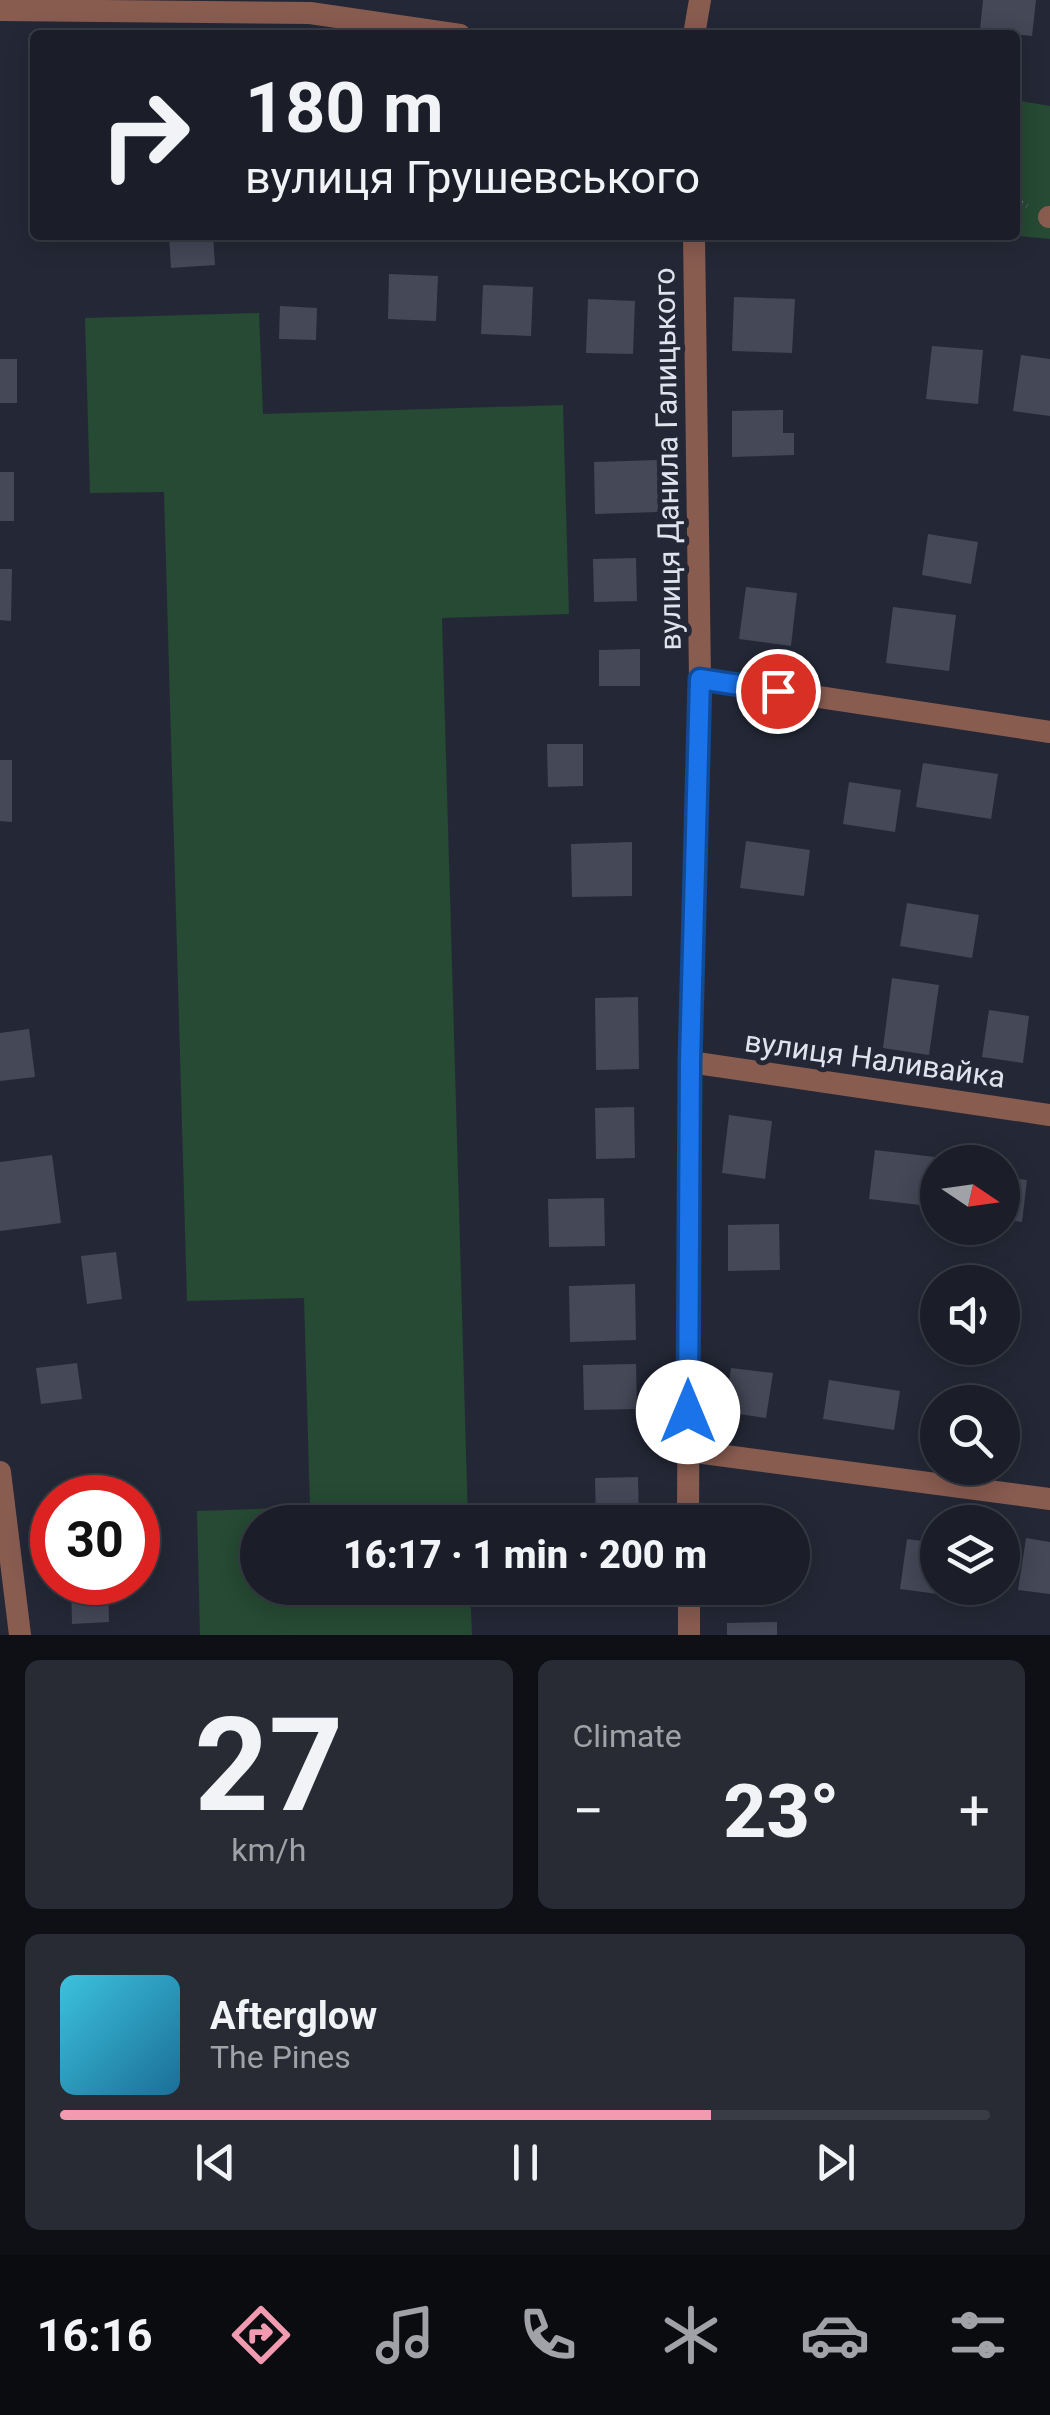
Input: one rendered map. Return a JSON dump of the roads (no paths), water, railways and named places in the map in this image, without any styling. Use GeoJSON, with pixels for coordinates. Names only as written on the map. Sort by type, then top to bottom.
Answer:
{"type":"FeatureCollection","features":[{"type":"Feature","properties":{"kind":"street"},"geometry":{"type":"LineString","coordinates":[[695,30],[700,0]]}},
{"type":"Feature","properties":{"kind":"street"},"geometry":{"type":"LineString","coordinates":[[0,10],[311,6],[434,30]]}},
{"type":"Feature","properties":{"kind":"street","name":"вулиця Данила Галицького"},"geometry":{"type":"LineString","coordinates":[[688,1505],[690,1062],[700,679],[694,240]]}},
{"type":"Feature","properties":{"kind":"street"},"geometry":{"type":"LineString","coordinates":[[700,679],[1050,732]]}},
{"type":"Feature","properties":{"kind":"street","name":"вулиця Наливайка"},"geometry":{"type":"LineString","coordinates":[[690,1062],[1050,1115]]}},
{"type":"Feature","properties":{"kind":"street"},"geometry":{"type":"LineString","coordinates":[[688,1451],[1050,1499]]}},
{"type":"Feature","properties":{"kind":"street"},"geometry":{"type":"LineString","coordinates":[[0,1472],[20,1635]]}},
{"type":"Feature","properties":{"kind":"street"},"geometry":{"type":"LineString","coordinates":[[689,1605],[689,1635]]}}]}
